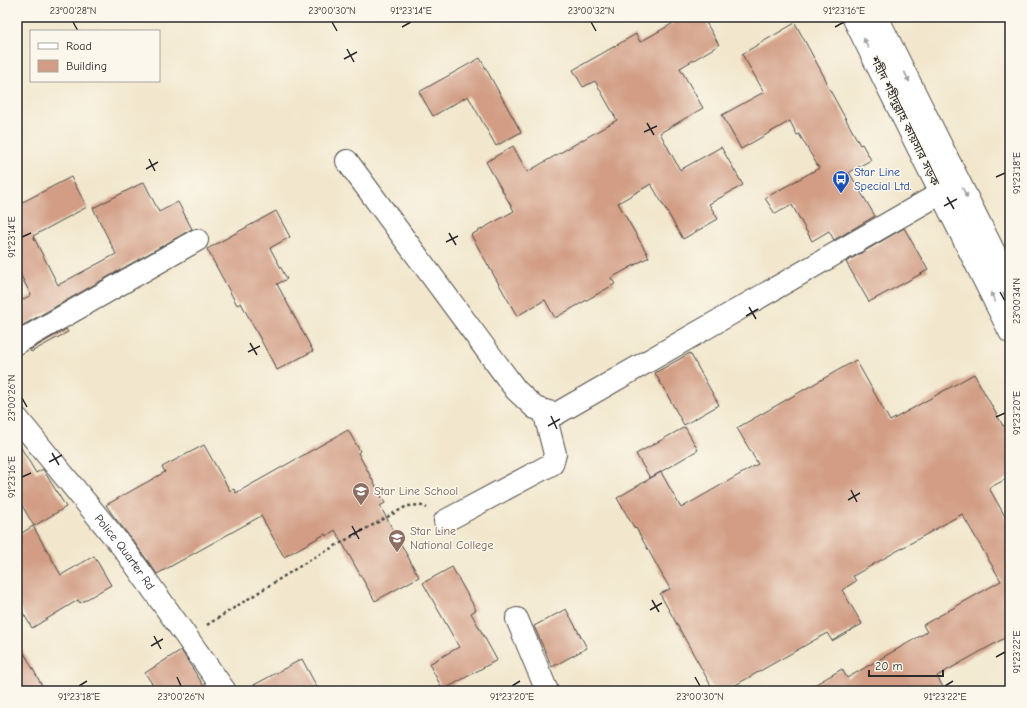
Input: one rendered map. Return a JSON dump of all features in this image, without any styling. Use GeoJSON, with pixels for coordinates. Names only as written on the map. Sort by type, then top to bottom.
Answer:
{"type":"FeatureCollection","features":[{"type":"Feature","properties":{"kind":"street","name":"শহীদ শহীদুল্লাহ কায়সার সড়ক"},"geometry":{"type":"LineString","coordinates":[[853,17],[1010,332]]}},
{"type":"Feature","properties":{"kind":"street","name":"শহীদ শহীদুল্লাহ কায়সার সড়ক"},"geometry":{"type":"LineString","coordinates":[[877,17],[1010,284]]}},
{"type":"Feature","properties":{"kind":"street"},"geometry":{"type":"LineString","coordinates":[[348,162],[516,390],[535,408],[556,414],[941,193]]}},
{"type":"Feature","properties":{"kind":"street"},"geometry":{"type":"LineString","coordinates":[[17,343],[198,240]]}},
{"type":"Feature","properties":{"kind":"street"},"geometry":{"type":"LineString","coordinates":[[445,521],[552,464],[555,454],[544,411]]}},
{"type":"Feature","properties":{"kind":"street","name":"Police Quarter Rd"},"geometry":{"type":"LineString","coordinates":[[17,418],[124,549],[225,691]]}},
{"type":"Feature","properties":{"kind":"street"},"geometry":{"type":"LineString","coordinates":[[518,619],[546,691]]}},
{"type":"Feature","properties":{"kind":"path"},"geometry":{"type":"LineString","coordinates":[[186,638],[308,561],[407,506],[418,505],[428,508],[445,521]]}},
{"type":"Feature","properties":{"kind":"building"},"geometry":{"type":"Polygon","coordinates":[[[684,17],[703,17],[719,45],[680,68],[703,108],[660,133],[680,170],[721,147],[743,185],[709,204],[718,219],[683,239],[651,184],[618,203],[649,257],[611,278],[615,284],[555,318],[545,300],[517,316],[471,235],[514,211],[486,162],[513,146],[527,172],[617,120],[595,81],[583,87],[573,70],[636,34],[640,42],[684,17]]]}},
{"type":"Feature","properties":{"kind":"building"},"geometry":{"type":"Polygon","coordinates":[[[795,23],[860,145],[862,144],[871,160],[849,172],[875,216],[834,240],[829,231],[812,241],[792,205],[775,214],[765,198],[819,168],[799,134],[797,135],[790,121],[741,149],[722,115],[764,92],[742,54],[795,23]]]}},
{"type":"Feature","properties":{"kind":"building"},"geometry":{"type":"Polygon","coordinates":[[[480,58],[521,132],[496,146],[468,96],[433,116],[419,92],[480,58]]]}},
{"type":"Feature","properties":{"kind":"building"},"geometry":{"type":"Polygon","coordinates":[[[71,177],[87,207],[33,236],[58,285],[116,254],[93,208],[144,182],[159,212],[178,202],[192,229],[18,328],[17,303],[31,295],[17,268],[17,205],[71,177]]]}},
{"type":"Feature","properties":{"kind":"building"},"geometry":{"type":"Polygon","coordinates":[[[276,211],[290,237],[270,248],[287,279],[277,284],[313,351],[277,370],[241,303],[237,305],[207,249],[276,211]]]}},
{"type":"Feature","properties":{"kind":"building"},"geometry":{"type":"Polygon","coordinates":[[[904,228],[928,270],[869,302],[846,262],[904,228]]]}},
{"type":"Feature","properties":{"kind":"building"},"geometry":{"type":"Polygon","coordinates":[[[66,329],[68,332],[31,352],[30,350],[66,329]]]}},
{"type":"Feature","properties":{"kind":"building"},"geometry":{"type":"Polygon","coordinates":[[[690,353],[719,405],[684,425],[655,373],[690,353]]]}},
{"type":"Feature","properties":{"kind":"building"},"geometry":{"type":"Polygon","coordinates":[[[856,360],[890,421],[974,374],[1003,426],[1010,422],[1010,477],[989,488],[1010,525],[1010,635],[937,676],[945,691],[804,691],[842,669],[847,678],[927,632],[923,625],[1001,581],[962,514],[853,576],[856,581],[842,590],[862,624],[832,641],[827,633],[725,691],[714,691],[660,594],[670,589],[636,528],[635,529],[617,498],[661,472],[681,508],[758,464],[737,428],[856,360]]]}},
{"type":"Feature","properties":{"kind":"building"},"geometry":{"type":"Polygon","coordinates":[[[685,427],[698,450],[650,478],[636,454],[685,427]]]}},
{"type":"Feature","properties":{"kind":"building"},"geometry":{"type":"Polygon","coordinates":[[[348,430],[360,451],[358,453],[385,503],[380,506],[419,577],[375,601],[335,530],[284,557],[261,516],[157,574],[106,505],[165,472],[162,467],[204,445],[230,491],[234,489],[236,493],[348,430]]]}},
{"type":"Feature","properties":{"kind":"building"},"geometry":{"type":"Polygon","coordinates":[[[17,441],[36,473],[43,469],[66,507],[34,526],[17,497],[17,441]]]}},
{"type":"Feature","properties":{"kind":"building"},"geometry":{"type":"Polygon","coordinates":[[[33,526],[61,575],[94,556],[111,585],[80,603],[78,600],[32,628],[17,603],[17,536],[33,526]]]}},
{"type":"Feature","properties":{"kind":"building"},"geometry":{"type":"Polygon","coordinates":[[[452,567],[476,610],[471,613],[497,660],[443,690],[429,664],[459,647],[423,583],[452,567]]]}},
{"type":"Feature","properties":{"kind":"building"},"geometry":{"type":"Polygon","coordinates":[[[566,609],[587,648],[552,667],[534,626],[566,609]]]}},
{"type":"Feature","properties":{"kind":"building"},"geometry":{"type":"Polygon","coordinates":[[[17,640],[45,691],[24,691],[17,679],[17,640]]]}},
{"type":"Feature","properties":{"kind":"building"},"geometry":{"type":"Polygon","coordinates":[[[181,650],[207,691],[157,691],[145,673],[181,650]]]}},
{"type":"Feature","properties":{"kind":"building"},"geometry":{"type":"Polygon","coordinates":[[[302,659],[319,691],[243,691],[302,659]]]}},
{"type":"Feature","properties":{"kind":"place","name":"Star Line Special Ltd."},"geometry":{"type":"Point","coordinates":[841,194]}},
{"type":"Feature","properties":{"kind":"place","name":"Star Line School"},"geometry":{"type":"Point","coordinates":[361,506]}},
{"type":"Feature","properties":{"kind":"place","name":"Star Line National College"},"geometry":{"type":"Point","coordinates":[397,553]}}]}
